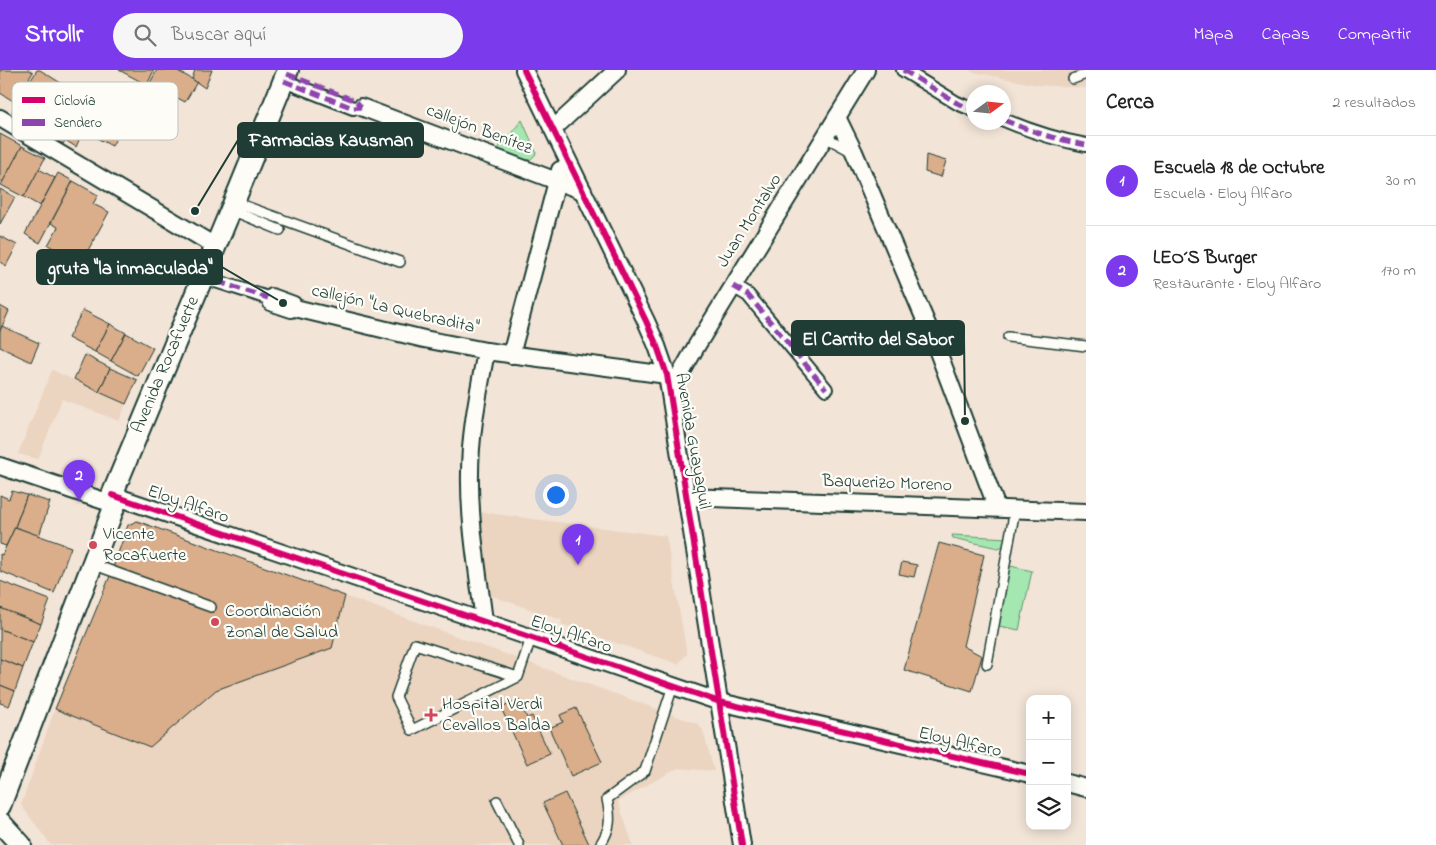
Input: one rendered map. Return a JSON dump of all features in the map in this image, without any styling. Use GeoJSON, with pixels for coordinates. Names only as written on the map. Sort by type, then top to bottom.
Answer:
{"type":"FeatureCollection","features":[{"type":"Feature","properties":{"kind":"street","name":"Avenida Guayaquil"},"geometry":{"type":"LineString","coordinates":[[524,70],[646,321],[667,375],[742,845]]}},
{"type":"Feature","properties":{"kind":"street"},"geometry":{"type":"LineString","coordinates":[[553,129],[618,70]]}},
{"type":"Feature","properties":{"kind":"street","name":"Juan Montalvo"},"geometry":{"type":"LineString","coordinates":[[671,395],[676,382],[697,345],[866,70]]}},
{"type":"Feature","properties":{"kind":"street"},"geometry":{"type":"LineString","coordinates":[[903,70],[957,104],[966,107]]}},
{"type":"Feature","properties":{"kind":"street","name":"callejón Benítez"},"geometry":{"type":"LineString","coordinates":[[286,75],[356,101],[361,107],[583,190]]}},
{"type":"Feature","properties":{"kind":"street","name":"Avenida Rocafuerte"},"geometry":{"type":"LineString","coordinates":[[0,767],[286,75]]}},
{"type":"Feature","properties":{"kind":"street"},"geometry":{"type":"LineString","coordinates":[[837,117],[854,152],[934,341],[997,508]]}},
{"type":"Feature","properties":{"kind":"street"},"geometry":{"type":"LineString","coordinates":[[0,118],[12,125]]}},
{"type":"Feature","properties":{"kind":"street"},"geometry":{"type":"LineString","coordinates":[[1011,123],[1070,142],[1086,145]]}},
{"type":"Feature","properties":{"kind":"street"},"geometry":{"type":"LineString","coordinates":[[37,140],[216,246]]}},
{"type":"Feature","properties":{"kind":"street"},"geometry":{"type":"LineString","coordinates":[[511,355],[565,154]]}},
{"type":"Feature","properties":{"kind":"street","name":"callejón \"La Quebradita\""},"geometry":{"type":"LineString","coordinates":[[203,277],[268,298],[272,295],[294,303],[295,308],[424,339],[511,355],[667,375]]}},
{"type":"Feature","properties":{"kind":"street"},"geometry":{"type":"LineString","coordinates":[[733,286],[748,296],[826,389]]}},
{"type":"Feature","properties":{"kind":"street"},"geometry":{"type":"LineString","coordinates":[[484,621],[472,523],[470,470],[477,401],[486,351]]}},
{"type":"Feature","properties":{"kind":"street","name":"Eloy Alfaro"},"geometry":{"type":"LineString","coordinates":[[0,466],[111,497],[720,702],[1026,773]]}},
{"type":"Feature","properties":{"kind":"street","name":"Avenida Rocafuerte"},"geometry":{"type":"LineString","coordinates":[[0,806],[92,564],[111,497]]}},
{"type":"Feature","properties":{"kind":"street","name":"Baquerizo Moreno"},"geometry":{"type":"LineString","coordinates":[[687,497],[1086,512]]}},
{"type":"Feature","properties":{"kind":"street"},"geometry":{"type":"LineString","coordinates":[[1071,784],[1086,788]]}},
{"type":"Feature","properties":{"kind":"street"},"geometry":{"type":"LineString","coordinates":[[0,822],[21,845]]}},
{"type":"Feature","properties":{"kind":"lane"},"geometry":{"type":"LineString","coordinates":[[1072,79],[1086,74]]}},
{"type":"Feature","properties":{"kind":"lane"},"geometry":{"type":"LineString","coordinates":[[825,137],[854,152]]}},
{"type":"Feature","properties":{"kind":"lane"},"geometry":{"type":"LineString","coordinates":[[233,206],[280,230]]}},
{"type":"Feature","properties":{"kind":"lane"},"geometry":{"type":"LineString","coordinates":[[233,206],[400,262]]}},
{"type":"Feature","properties":{"kind":"lane"},"geometry":{"type":"LineString","coordinates":[[1008,337],[1086,346]]}},
{"type":"Feature","properties":{"kind":"lane"},"geometry":{"type":"LineString","coordinates":[[988,664],[1015,509]]}},
{"type":"Feature","properties":{"kind":"lane"},"geometry":{"type":"LineString","coordinates":[[92,564],[211,607]]}},
{"type":"Feature","properties":{"kind":"lane"},"geometry":{"type":"LineString","coordinates":[[518,678],[415,644],[396,697],[412,730],[518,678],[531,638]]}},
{"type":"Feature","properties":{"kind":"lane"},"geometry":{"type":"LineString","coordinates":[[600,845],[608,833],[610,815],[607,799],[644,771],[673,686]]}},
{"type":"Feature","properties":{"kind":"lane"},"geometry":{"type":"LineString","coordinates":[[498,801],[519,845]]}},
{"type":"Feature","properties":{"kind":"shaded area"},"geometry":{"type":"Polygon","coordinates":[[[970,70],[1086,70],[1086,88],[1038,85],[970,70]]]}},
{"type":"Feature","properties":{"kind":"shaded area"},"geometry":{"type":"Polygon","coordinates":[[[52,370],[126,404],[119,421],[62,399],[38,459],[18,454],[52,370]]]}},
{"type":"Feature","properties":{"kind":"shaded area"},"geometry":{"type":"Polygon","coordinates":[[[479,512],[666,536],[687,654],[678,664],[561,624],[562,620],[489,595],[479,512]]]}},
{"type":"Feature","properties":{"kind":"shaded area","name":"Hospital Verdi Cevallos Balda"},"geometry":{"type":"Polygon","coordinates":[[[345,596],[698,724],[703,731],[714,771],[678,768],[618,801],[633,845],[51,845],[21,805],[55,709],[150,747],[216,690],[331,648],[345,596]]]}},
{"type":"Feature","properties":{"kind":"green space"},"geometry":{"type":"Polygon","coordinates":[[[522,120],[536,152],[530,160],[497,150],[522,120]]]}},
{"type":"Feature","properties":{"kind":"green space"},"geometry":{"type":"Polygon","coordinates":[[[952,535],[1008,538],[1006,545],[998,548],[953,538],[952,535]]]}},
{"type":"Feature","properties":{"kind":"green space"},"geometry":{"type":"Polygon","coordinates":[[[1002,564],[1032,571],[1019,630],[989,624],[1002,564]]]}},
{"type":"Feature","properties":{"kind":"building"},"geometry":{"type":"Polygon","coordinates":[[[0,70],[29,70],[33,72],[27,82],[12,82],[12,100],[0,93],[0,70]]]}},
{"type":"Feature","properties":{"kind":"building"},"geometry":{"type":"Polygon","coordinates":[[[37,70],[40,70],[59,82],[30,82],[37,70]]]}},
{"type":"Feature","properties":{"kind":"building"},"geometry":{"type":"Polygon","coordinates":[[[119,70],[154,70],[148,82],[141,82],[119,70]]]}},
{"type":"Feature","properties":{"kind":"building"},"geometry":{"type":"Polygon","coordinates":[[[157,70],[176,70],[197,82],[185,102],[178,98],[178,82],[151,82],[157,70]]]}},
{"type":"Feature","properties":{"kind":"building"},"geometry":{"type":"Polygon","coordinates":[[[195,70],[212,70],[205,88],[192,79],[195,70]]]}},
{"type":"Feature","properties":{"kind":"building"},"geometry":{"type":"Polygon","coordinates":[[[0,134],[22,146],[3,182],[0,180],[0,134]]]}},
{"type":"Feature","properties":{"kind":"building"},"geometry":{"type":"Polygon","coordinates":[[[57,140],[65,140],[63,144],[57,140]]]}},
{"type":"Feature","properties":{"kind":"building"},"geometry":{"type":"Polygon","coordinates":[[[65,140],[79,140],[76,147],[65,140]]]}},
{"type":"Feature","properties":{"kind":"building"},"geometry":{"type":"Polygon","coordinates":[[[101,140],[115,140],[112,146],[101,140]]]}},
{"type":"Feature","properties":{"kind":"building"},"geometry":{"type":"Polygon","coordinates":[[[22,146],[45,158],[24,197],[1,185],[22,146]]]}},
{"type":"Feature","properties":{"kind":"building"},"geometry":{"type":"Polygon","coordinates":[[[926,155],[946,161],[941,177],[925,172],[926,155]]]}},
{"type":"Feature","properties":{"kind":"building"},"geometry":{"type":"Polygon","coordinates":[[[39,169],[55,178],[40,206],[24,197],[39,169]]]}},
{"type":"Feature","properties":{"kind":"building"},"geometry":{"type":"Polygon","coordinates":[[[58,173],[73,181],[40,243],[25,234],[58,173]]]}},
{"type":"Feature","properties":{"kind":"building"},"geometry":{"type":"Polygon","coordinates":[[[73,181],[98,195],[93,204],[109,212],[81,263],[48,245],[58,227],[51,223],[73,181]]]}},
{"type":"Feature","properties":{"kind":"building"},"geometry":{"type":"Polygon","coordinates":[[[0,189],[15,197],[0,224],[0,189]]]}},
{"type":"Feature","properties":{"kind":"building"},"geometry":{"type":"Polygon","coordinates":[[[0,236],[17,245],[6,266],[0,262],[0,236]]]}},
{"type":"Feature","properties":{"kind":"building"},"geometry":{"type":"Polygon","coordinates":[[[0,306],[9,311],[0,331],[0,306]]]}},
{"type":"Feature","properties":{"kind":"building"},"geometry":{"type":"Polygon","coordinates":[[[83,310],[110,324],[95,352],[68,338],[83,310]]]}},
{"type":"Feature","properties":{"kind":"building"},"geometry":{"type":"Polygon","coordinates":[[[110,324],[126,333],[111,361],[95,352],[110,324]]]}},
{"type":"Feature","properties":{"kind":"building"},"geometry":{"type":"Polygon","coordinates":[[[2,326],[39,343],[31,362],[0,347],[0,331],[2,326]]]}},
{"type":"Feature","properties":{"kind":"building"},"geometry":{"type":"Polygon","coordinates":[[[126,333],[153,348],[138,376],[111,361],[126,333]]]}},
{"type":"Feature","properties":{"kind":"building"},"geometry":{"type":"Polygon","coordinates":[[[85,355],[110,368],[99,392],[74,379],[85,355]]]}},
{"type":"Feature","properties":{"kind":"building"},"geometry":{"type":"Polygon","coordinates":[[[110,368],[137,380],[126,404],[99,392],[110,368]]]}},
{"type":"Feature","properties":{"kind":"building"},"geometry":{"type":"Polygon","coordinates":[[[12,491],[27,495],[6,546],[0,544],[0,495],[9,499],[12,491]]]}},
{"type":"Feature","properties":{"kind":"building"},"geometry":{"type":"Polygon","coordinates":[[[27,495],[50,502],[39,536],[15,527],[27,495]]]}},
{"type":"Feature","properties":{"kind":"building","name":"Coordinación Zonal de Salud"},"geometry":{"type":"Polygon","coordinates":[[[137,521],[345,596],[332,648],[216,690],[150,747],[55,709],[110,576],[128,525],[137,521]]]}},
{"type":"Feature","properties":{"kind":"building"},"geometry":{"type":"Polygon","coordinates":[[[15,527],[71,547],[54,593],[0,571],[0,554],[2,555],[15,527]]]}},
{"type":"Feature","properties":{"kind":"building"},"geometry":{"type":"Polygon","coordinates":[[[939,543],[984,555],[963,646],[982,656],[972,691],[904,670],[939,543]]]}},
{"type":"Feature","properties":{"kind":"building"},"geometry":{"type":"Polygon","coordinates":[[[902,562],[917,565],[914,577],[899,574],[902,562]]]}},
{"type":"Feature","properties":{"kind":"building"},"geometry":{"type":"Polygon","coordinates":[[[0,581],[50,600],[41,624],[0,608],[0,581]]]}},
{"type":"Feature","properties":{"kind":"building"},"geometry":{"type":"Polygon","coordinates":[[[0,608],[41,624],[33,642],[0,629],[0,608]]]}},
{"type":"Feature","properties":{"kind":"building"},"geometry":{"type":"Polygon","coordinates":[[[0,629],[33,642],[23,668],[0,659],[0,629]]]}},
{"type":"Feature","properties":{"kind":"building"},"geometry":{"type":"Polygon","coordinates":[[[0,659],[23,668],[15,691],[0,685],[0,659]]]}},
{"type":"Feature","properties":{"kind":"building"},"geometry":{"type":"Polygon","coordinates":[[[0,685],[15,691],[9,706],[0,703],[0,685]]]}},
{"type":"Feature","properties":{"kind":"building"},"geometry":{"type":"Polygon","coordinates":[[[519,700],[527,718],[532,716],[550,754],[527,764],[501,708],[519,700]]]}},
{"type":"Feature","properties":{"kind":"building"},"geometry":{"type":"Polygon","coordinates":[[[576,708],[602,762],[571,776],[549,728],[563,722],[560,715],[576,708]]]}},
{"type":"Feature","properties":{"kind":"building"},"geometry":{"type":"Polygon","coordinates":[[[565,793],[589,844],[587,845],[563,845],[543,803],[565,793]]]}},
{"type":"Feature","properties":{"kind":"marked path"},"geometry":{"type":"LineString","coordinates":[[903,70],[966,107]]}},
{"type":"Feature","properties":{"kind":"marked path"},"geometry":{"type":"LineString","coordinates":[[287,74],[356,101],[361,107]]}},
{"type":"Feature","properties":{"kind":"marked path"},"geometry":{"type":"LineString","coordinates":[[284,81],[353,108],[361,107]]}},
{"type":"Feature","properties":{"kind":"marked path"},"geometry":{"type":"LineString","coordinates":[[1011,123],[1044,135],[1086,145]]}},
{"type":"Feature","properties":{"kind":"marked path"},"geometry":{"type":"LineString","coordinates":[[203,277],[268,298]]}},
{"type":"Feature","properties":{"kind":"marked path"},"geometry":{"type":"LineString","coordinates":[[733,286],[748,295],[826,389]]}},
{"type":"Feature","properties":{"kind":"cycle path"},"geometry":{"type":"LineString","coordinates":[[524,70],[646,321],[667,375],[742,845]]}},
{"type":"Feature","properties":{"kind":"cycle path"},"geometry":{"type":"LineString","coordinates":[[112,495],[720,702],[1026,773]]}},
{"type":"Feature","properties":{"kind":"place","name":"Farmacias Kausman"},"geometry":{"type":"Point","coordinates":[195,211]}},
{"type":"Feature","properties":{"kind":"place","name":"gruta \"la inmaculada\""},"geometry":{"type":"Point","coordinates":[283,303]}},
{"type":"Feature","properties":{"kind":"place","name":"El Carrito del Sabor"},"geometry":{"type":"Point","coordinates":[965,421]}},
{"type":"Feature","properties":{"kind":"place","name":"LEO´S Burger"},"geometry":{"type":"Point","coordinates":[79,501]}},
{"type":"Feature","properties":{"kind":"place","name":"Vicente Rocafuerte"},"geometry":{"type":"Point","coordinates":[93,545]}},
{"type":"Feature","properties":{"kind":"place","name":"Escuela 18 de Octubre"},"geometry":{"type":"Point","coordinates":[578,565]}},
{"type":"Feature","properties":{"kind":"place","name":"Coordinación Zonal de Salud"},"geometry":{"type":"Point","coordinates":[215,622]}},
{"type":"Feature","properties":{"kind":"place","name":"Hospital Verdi Cevallos Balda"},"geometry":{"type":"Point","coordinates":[431,715]}}]}
